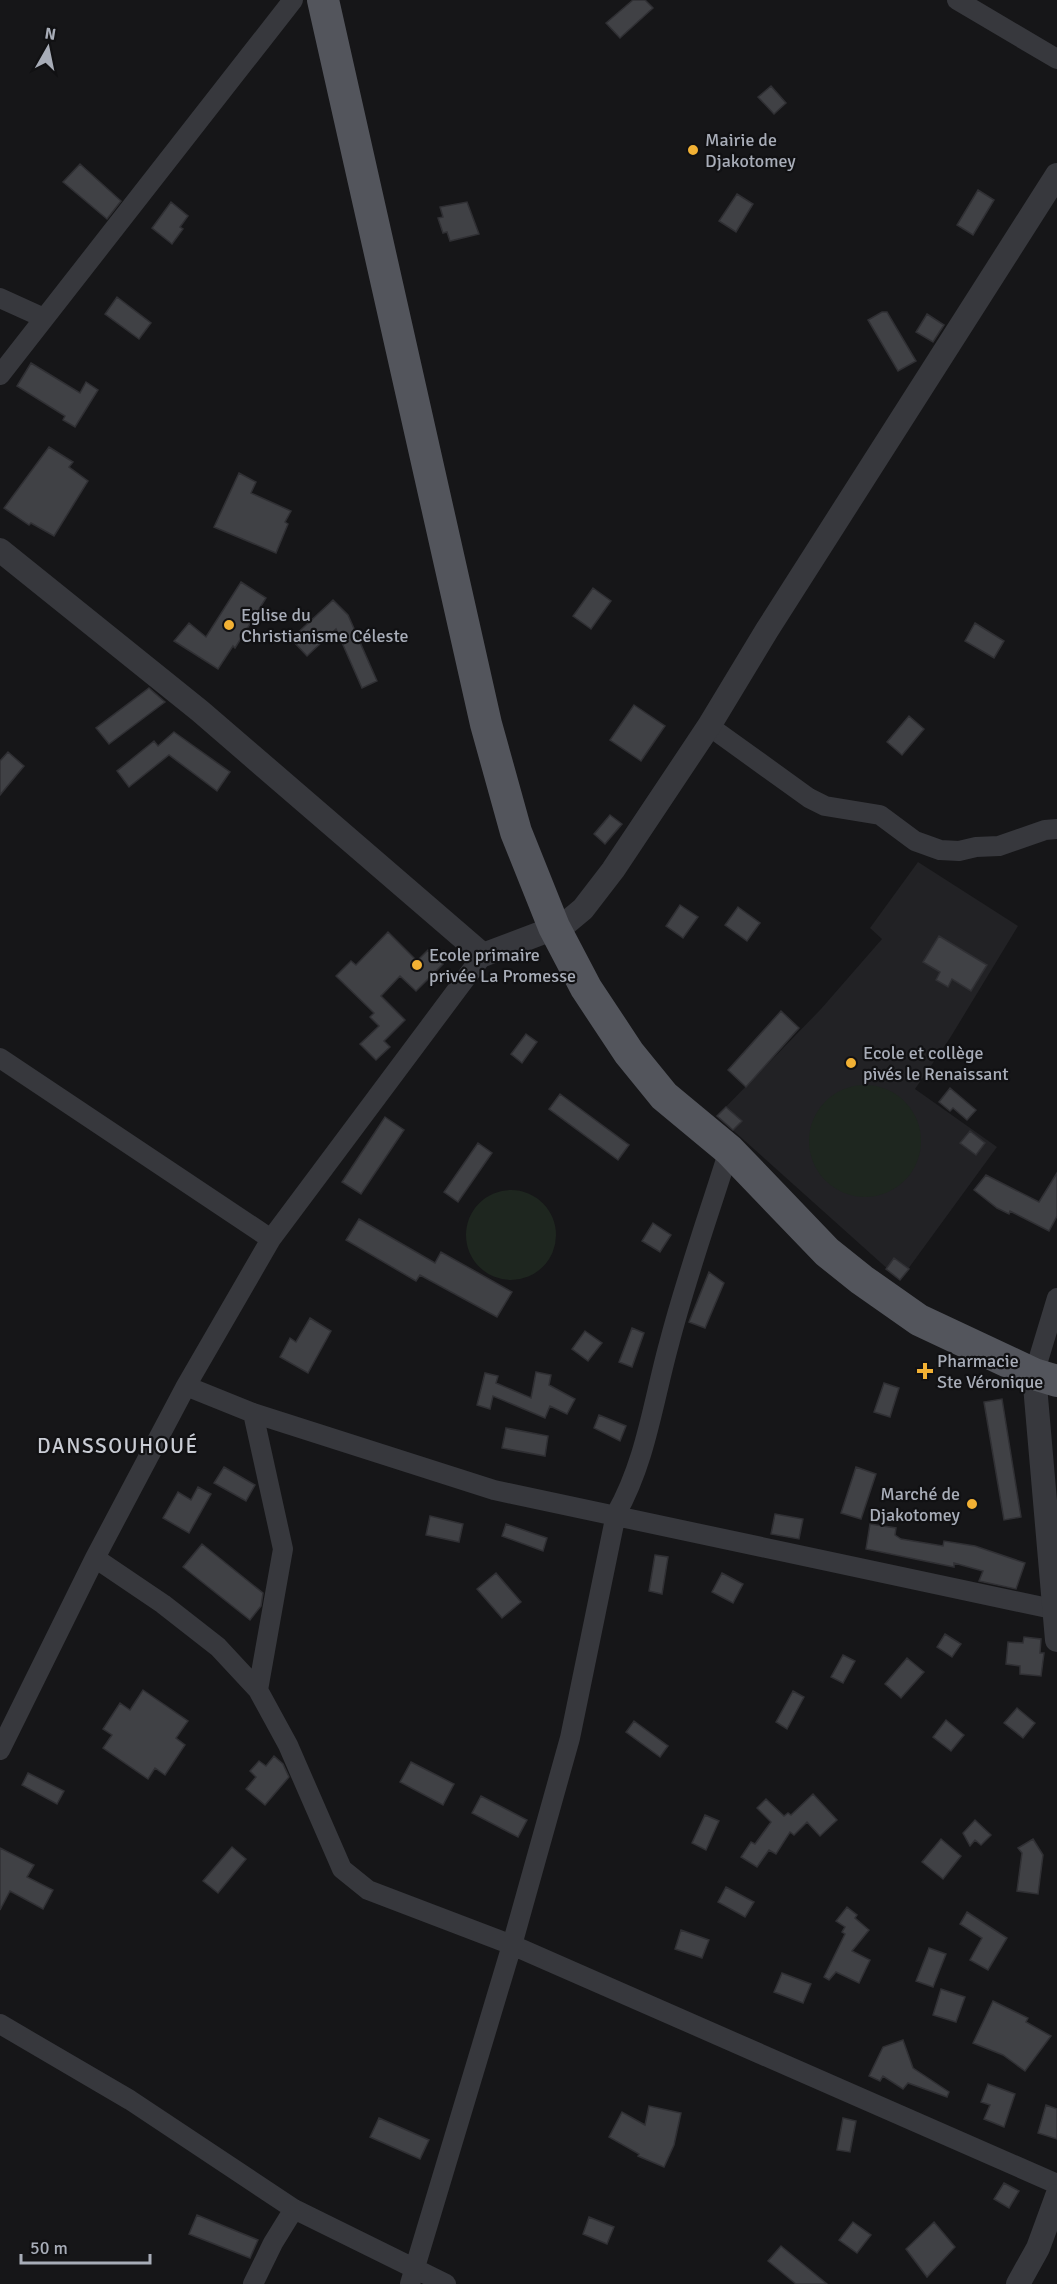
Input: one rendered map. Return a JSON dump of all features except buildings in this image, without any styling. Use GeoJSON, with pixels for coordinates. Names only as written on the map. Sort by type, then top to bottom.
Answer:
{"type":"FeatureCollection","features":[{"type":"Feature","properties":{"kind":"main road"},"geometry":{"type":"LineString","coordinates":[[323,0],[486,724],[516,832],[554,927],[585,988],[629,1053],[663,1096],[729,1150],[827,1252],[919,1320],[1046,1377]]}},
{"type":"Feature","properties":{"kind":"street"},"geometry":{"type":"LineString","coordinates":[[0,375],[293,0]]}},
{"type":"Feature","properties":{"kind":"street"},"geometry":{"type":"LineString","coordinates":[[957,0],[1057,59]]}},
{"type":"Feature","properties":{"kind":"street"},"geometry":{"type":"LineString","coordinates":[[0,1750],[94,1558],[186,1386],[271,1239],[483,955],[565,924],[583,909],[613,870],[709,726],[767,630],[1057,175]]}},
{"type":"Feature","properties":{"kind":"street"},"geometry":{"type":"LineString","coordinates":[[0,298],[44,318]]}},
{"type":"Feature","properties":{"kind":"street"},"geometry":{"type":"LineString","coordinates":[[0,550],[200,711],[483,955]]}},
{"type":"Feature","properties":{"kind":"street"},"geometry":{"type":"LineString","coordinates":[[709,726],[809,798],[825,806],[880,815],[915,841],[940,850],[959,851],[976,847],[999,846],[1057,829]]}},
{"type":"Feature","properties":{"kind":"street"},"geometry":{"type":"LineString","coordinates":[[0,1058],[271,1239]]}},
{"type":"Feature","properties":{"kind":"street"},"geometry":{"type":"LineString","coordinates":[[412,2277],[512,1945],[570,1738],[616,1514],[632,1487],[645,1444],[669,1342],[729,1150]]}},
{"type":"Feature","properties":{"kind":"street"},"geometry":{"type":"LineString","coordinates":[[1057,1298],[1046,1377],[1057,1640]]}},
{"type":"Feature","properties":{"kind":"street"},"geometry":{"type":"LineString","coordinates":[[186,1386],[253,1413],[494,1490],[616,1514],[1056,1610]]}},
{"type":"Feature","properties":{"kind":"street"},"geometry":{"type":"LineString","coordinates":[[253,1413],[283,1549],[258,1690]]}},
{"type":"Feature","properties":{"kind":"street"},"geometry":{"type":"LineString","coordinates":[[94,1558],[163,1604],[218,1647],[258,1690],[288,1745],[342,1869],[368,1890],[512,1945],[1057,2184]]}},
{"type":"Feature","properties":{"kind":"street"},"geometry":{"type":"LineString","coordinates":[[1,2029],[130,2100],[294,2209],[412,2277],[446,2284]]}},
{"type":"Feature","properties":{"kind":"street"},"geometry":{"type":"LineString","coordinates":[[1018,2284],[1038,2248],[1057,2196]]}},
{"type":"Feature","properties":{"kind":"street"},"geometry":{"type":"LineString","coordinates":[[253,2284],[273,2243],[294,2209]]}},
{"type":"Feature","properties":{"kind":"shaded area","name":"Ecole et collège pivés le Renaissant"},"geometry":{"type":"Polygon","coordinates":[[[918,862],[1018,926],[950,1038],[915,1089],[997,1147],[900,1280],[717,1116],[821,1009],[882,939],[870,928],[918,862]]]}},
{"type":"Feature","properties":{"kind":"shaded area"},"geometry":{"type":"Polygon","coordinates":[[[865,1085],[886,1089],[905,1101],[917,1120],[921,1141],[917,1162],[905,1181],[886,1193],[865,1197],[844,1193],[825,1181],[813,1162],[809,1141],[813,1120],[825,1101],[844,1089],[865,1085]]]}},
{"type":"Feature","properties":{"kind":"shaded area"},"geometry":{"type":"Polygon","coordinates":[[[511,1190],[528,1194],[543,1203],[552,1218],[556,1235],[552,1252],[543,1267],[528,1276],[511,1280],[494,1276],[479,1267],[470,1252],[466,1235],[470,1218],[479,1203],[494,1194],[511,1190]]]}},
{"type":"Feature","properties":{"kind":"place","name":"Mairie de Djakotomey"},"geometry":{"type":"Point","coordinates":[693,150]}},
{"type":"Feature","properties":{"kind":"place","name":"Eglise du Christianisme Céleste"},"geometry":{"type":"Point","coordinates":[229,625]}},
{"type":"Feature","properties":{"kind":"place","name":"Ecole primaire privée La Promesse"},"geometry":{"type":"Point","coordinates":[417,965]}},
{"type":"Feature","properties":{"kind":"place","name":"Ecole et collège pivés le Renaissant"},"geometry":{"type":"Point","coordinates":[851,1063]}},
{"type":"Feature","properties":{"kind":"place","name":"Pharmacie Ste Véronique"},"geometry":{"type":"Point","coordinates":[925,1371]}},
{"type":"Feature","properties":{"kind":"place","name":"Marché de Djakotomey"},"geometry":{"type":"Point","coordinates":[972,1504]}},
{"type":"Feature","properties":{"kind":"district","name":"DANSSOUHOUÉ"},"geometry":{"type":"Point","coordinates":[118,1446]}}]}
